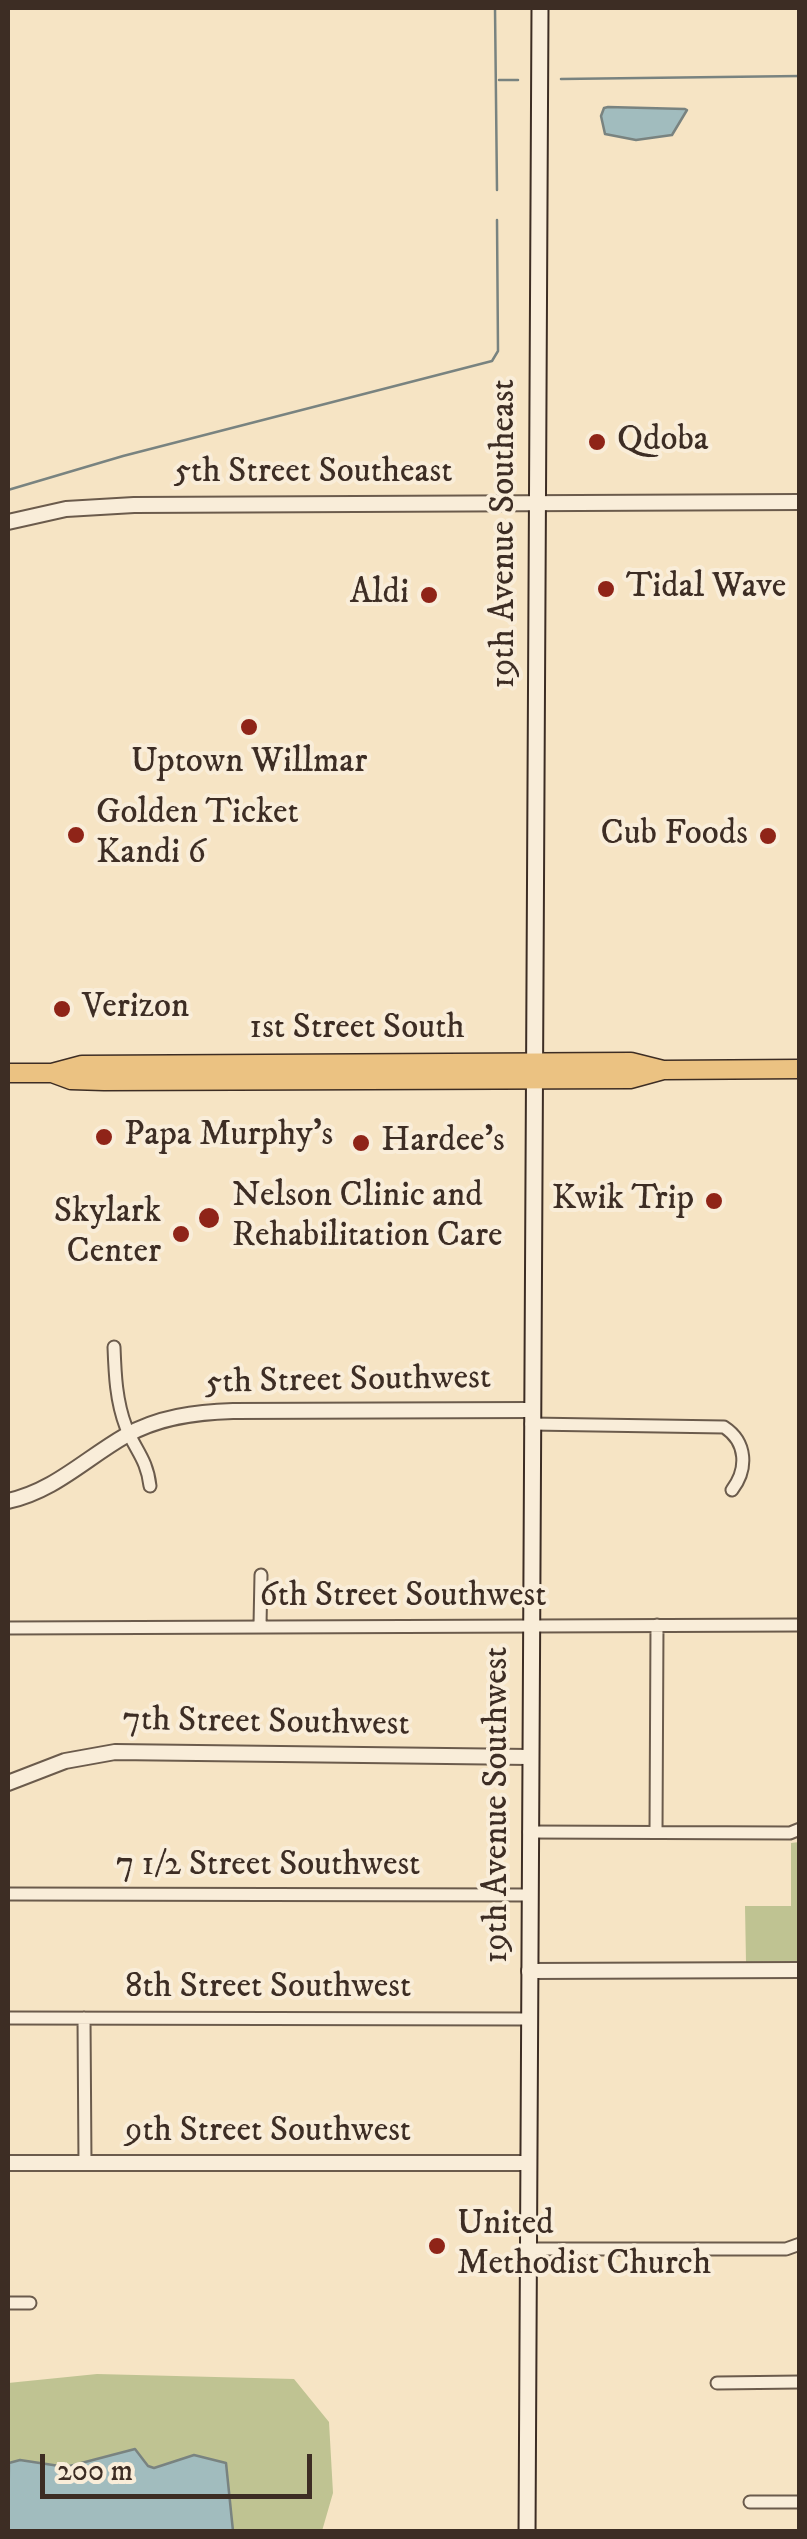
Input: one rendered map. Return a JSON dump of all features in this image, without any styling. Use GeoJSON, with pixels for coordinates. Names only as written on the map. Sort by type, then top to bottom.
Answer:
{"type":"FeatureCollection","features":[{"type":"Feature","properties":{"kind":"main road","name":"19th Avenue Southeast"},"geometry":{"type":"LineString","coordinates":[[532,1070],[540,8]]}},
{"type":"Feature","properties":{"kind":"main road","name":"1st Street South"},"geometry":{"type":"LineString","coordinates":[[8,1074],[52,1073],[71,1080],[104,1081],[532,1070],[631,1062],[663,1070],[800,1069]]}},
{"type":"Feature","properties":{"kind":"main road","name":"19th Avenue Southwest"},"geometry":{"type":"LineString","coordinates":[[527,2532],[532,1070]]}},
{"type":"Feature","properties":{"kind":"street","name":"5th Street Southeast"},"geometry":{"type":"LineString","coordinates":[[8,522],[66,510],[120,505],[800,502]]}},
{"type":"Feature","properties":{"kind":"street"},"geometry":{"type":"LineString","coordinates":[[114,1347],[118,1396],[129,1434],[145,1460],[150,1486]]}},
{"type":"Feature","properties":{"kind":"street","name":"5th Street Southwest"},"geometry":{"type":"LineString","coordinates":[[8,1501],[46,1488],[129,1434],[178,1416],[219,1411],[531,1417],[724,1426],[736,1436],[742,1454],[743,1472],[732,1490]]}},
{"type":"Feature","properties":{"kind":"street"},"geometry":{"type":"LineString","coordinates":[[260,1625],[261,1575]]}},
{"type":"Feature","properties":{"kind":"street"},"geometry":{"type":"LineString","coordinates":[[656,1832],[657,1625]]}},
{"type":"Feature","properties":{"kind":"street","name":"6th Street Southwest"},"geometry":{"type":"LineString","coordinates":[[8,1628],[800,1625]]}},
{"type":"Feature","properties":{"kind":"street","name":"7th Street Southwest"},"geometry":{"type":"LineString","coordinates":[[8,1783],[65,1761],[115,1752],[530,1757]]}},
{"type":"Feature","properties":{"kind":"street"},"geometry":{"type":"LineString","coordinates":[[529,1832],[790,1833],[800,1829]]}},
{"type":"Feature","properties":{"kind":"street","name":"7 1/2 Street Southwest"},"geometry":{"type":"LineString","coordinates":[[8,1894],[529,1895]]}},
{"type":"Feature","properties":{"kind":"street"},"geometry":{"type":"LineString","coordinates":[[529,1971],[800,1970]]}},
{"type":"Feature","properties":{"kind":"street","name":"8th Street Southwest"},"geometry":{"type":"LineString","coordinates":[[8,2018],[528,2019]]}},
{"type":"Feature","properties":{"kind":"street"},"geometry":{"type":"LineString","coordinates":[[84,2018],[85,2164]]}},
{"type":"Feature","properties":{"kind":"street","name":"9th Street Southwest"},"geometry":{"type":"LineString","coordinates":[[8,2163],[528,2163]]}},
{"type":"Feature","properties":{"kind":"street"},"geometry":{"type":"LineString","coordinates":[[528,2249],[786,2248],[800,2244]]}},
{"type":"Feature","properties":{"kind":"street"},"geometry":{"type":"LineString","coordinates":[[8,2303],[30,2303]]}},
{"type":"Feature","properties":{"kind":"street"},"geometry":{"type":"LineString","coordinates":[[718,2383],[800,2382]]}},
{"type":"Feature","properties":{"kind":"street"},"geometry":{"type":"LineString","coordinates":[[750,2502],[800,2502]]}},
{"type":"Feature","properties":{"kind":"green space"},"geometry":{"type":"Polygon","coordinates":[[[799,1842],[799,1961],[746,1962],[745,1906],[791,1906],[791,1843],[799,1842]]]}},
{"type":"Feature","properties":{"kind":"green space"},"geometry":{"type":"Polygon","coordinates":[[[97,2374],[294,2379],[329,2422],[333,2493],[322,2531],[8,2531],[8,2383],[97,2374]]]}},
{"type":"Feature","properties":{"kind":"water"},"geometry":{"type":"Polygon","coordinates":[[[608,107],[687,110],[672,135],[636,140],[605,134],[601,116],[608,107]]]}},
{"type":"Feature","properties":{"kind":"water"},"geometry":{"type":"Polygon","coordinates":[[[135,2449],[154,2468],[194,2455],[226,2463],[233,2531],[8,2531],[9,2463],[20,2460],[66,2467],[135,2449]]]}},
{"type":"Feature","properties":{"kind":"waterway"},"geometry":{"type":"LineString","coordinates":[[495,8],[497,190]]}},
{"type":"Feature","properties":{"kind":"waterway"},"geometry":{"type":"LineString","coordinates":[[561,79],[800,76]]}},
{"type":"Feature","properties":{"kind":"waterway"},"geometry":{"type":"LineString","coordinates":[[499,80],[518,80]]}},
{"type":"Feature","properties":{"kind":"waterway"},"geometry":{"type":"LineString","coordinates":[[8,490],[123,456],[492,361],[498,351],[497,220]]}},
{"type":"Feature","properties":{"kind":"place","name":"Qdoba"},"geometry":{"type":"Point","coordinates":[597,442]}},
{"type":"Feature","properties":{"kind":"place","name":"Tidal Wave"},"geometry":{"type":"Point","coordinates":[606,589]}},
{"type":"Feature","properties":{"kind":"place","name":"Aldi"},"geometry":{"type":"Point","coordinates":[429,595]}},
{"type":"Feature","properties":{"kind":"place","name":"Uptown Willmar"},"geometry":{"type":"Point","coordinates":[249,727]}},
{"type":"Feature","properties":{"kind":"place","name":"Golden Ticket Kandi 6"},"geometry":{"type":"Point","coordinates":[76,835]}},
{"type":"Feature","properties":{"kind":"place","name":"Cub Foods"},"geometry":{"type":"Point","coordinates":[768,836]}},
{"type":"Feature","properties":{"kind":"place","name":"Verizon"},"geometry":{"type":"Point","coordinates":[62,1009]}},
{"type":"Feature","properties":{"kind":"place","name":"Papa Murphy's"},"geometry":{"type":"Point","coordinates":[104,1137]}},
{"type":"Feature","properties":{"kind":"place","name":"Hardee's"},"geometry":{"type":"Point","coordinates":[361,1143]}},
{"type":"Feature","properties":{"kind":"place","name":"Kwik Trip"},"geometry":{"type":"Point","coordinates":[714,1201]}},
{"type":"Feature","properties":{"kind":"place","name":"Nelson Clinic and Rehabilitation Care"},"geometry":{"type":"Point","coordinates":[209,1218]}},
{"type":"Feature","properties":{"kind":"place","name":"Skylark Center"},"geometry":{"type":"Point","coordinates":[181,1234]}},
{"type":"Feature","properties":{"kind":"place","name":"United Methodist Church"},"geometry":{"type":"Point","coordinates":[437,2246]}}]}
